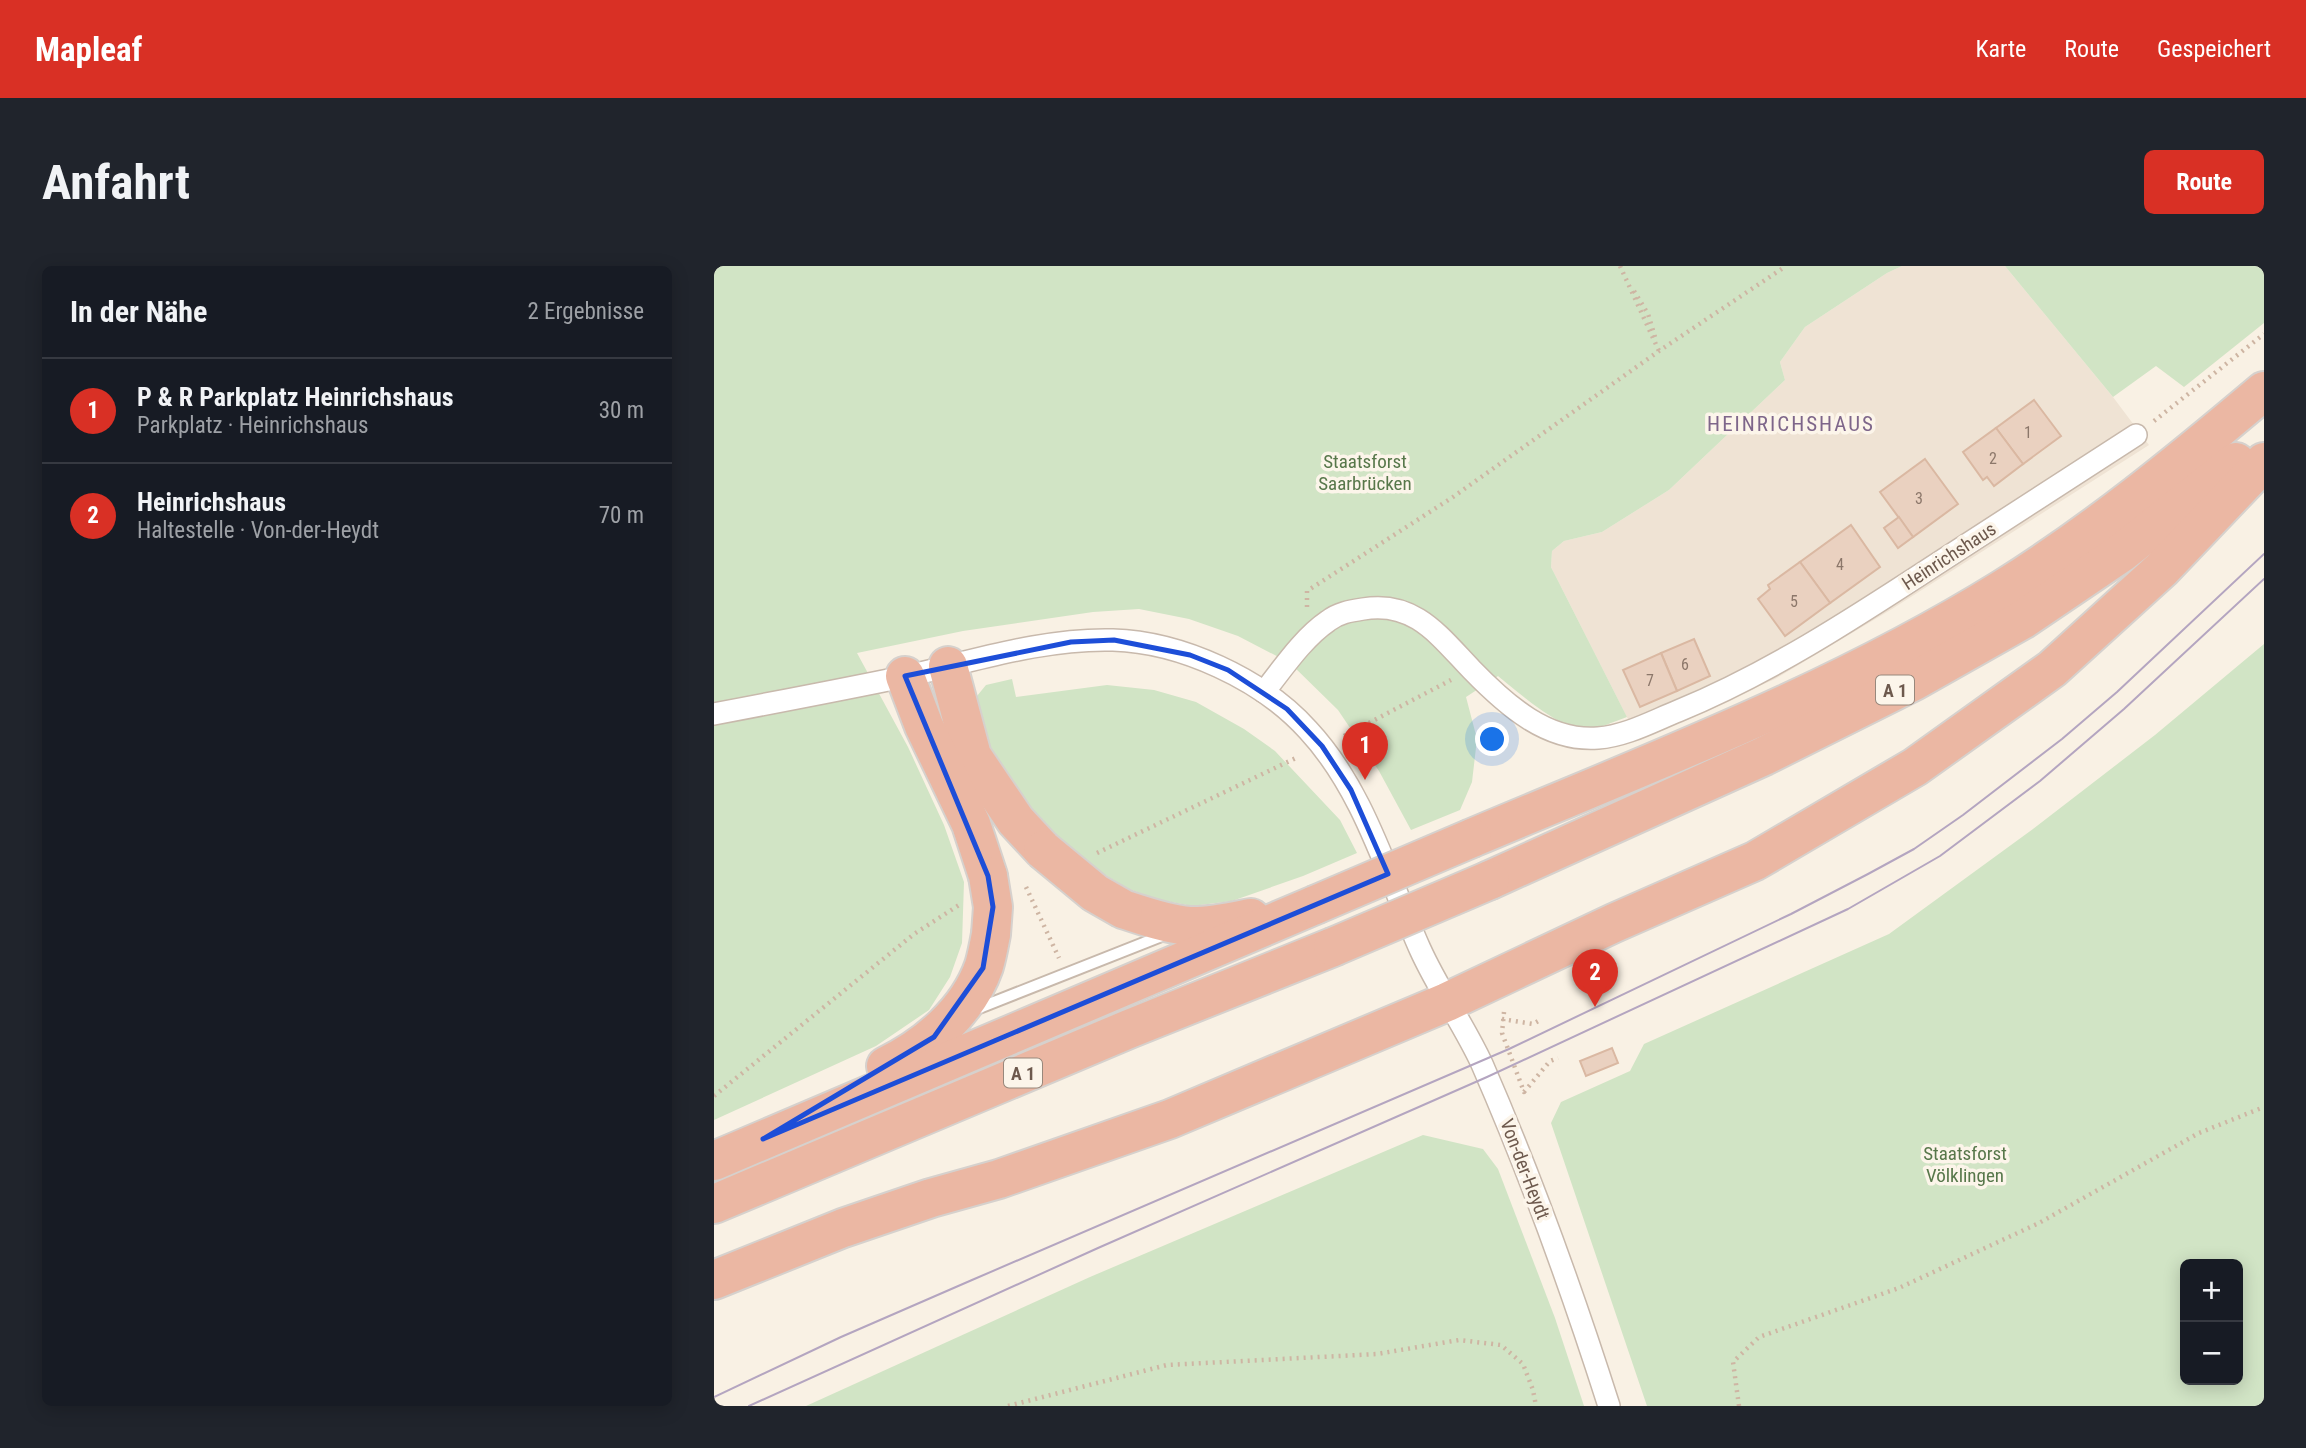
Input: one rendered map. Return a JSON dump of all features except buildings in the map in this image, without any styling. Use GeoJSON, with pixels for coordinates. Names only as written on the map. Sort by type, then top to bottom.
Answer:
{"type":"FeatureCollection","features":[{"type":"Feature","properties":{"kind":"highway","name":"A 1"},"geometry":{"type":"LineString","coordinates":[[714,1161],[1753,720],[1909,643],[2003,589],[2099,524],[2193,451],[2264,391]]}},
{"type":"Feature","properties":{"kind":"highway","name":"A 1"},"geometry":{"type":"LineString","coordinates":[[714,1204],[1490,880],[1776,750],[1914,681],[2022,620],[2121,553],[2264,438]]}},
{"type":"Feature","properties":{"kind":"highway"},"geometry":{"type":"LineString","coordinates":[[714,1280],[843,1228],[931,1198],[999,1179],[1170,1119],[1447,1002],[1755,861],[1915,767],[2052,668],[2162,569],[2264,462]]}},
{"type":"Feature","properties":{"kind":"highway"},"geometry":{"type":"LineString","coordinates":[[948,666],[972,756],[1016,821],[1043,850],[1096,893],[1123,909],[1153,919],[1189,926],[1224,923],[1315,905]]}},
{"type":"Feature","properties":{"kind":"highway"},"geometry":{"type":"LineString","coordinates":[[764,1139],[846,1085],[909,1055],[934,1037],[965,1000],[983,968],[991,934],[993,907],[988,876],[971,824],[924,726],[905,677]]}},
{"type":"Feature","properties":{"kind":"street","name":"Heinrichshaus"},"geometry":{"type":"LineString","coordinates":[[1264,692],[1307,640],[1328,621],[1347,612],[1376,607],[1398,611],[1424,621],[1448,641],[1471,669],[1501,697],[1552,732],[1575,738],[1601,738],[1633,729],[1706,699],[1789,655],[1886,597],[2136,435]]}},
{"type":"Feature","properties":{"kind":"street","name":"Von-der-Heydt"},"geometry":{"type":"LineString","coordinates":[[714,714],[1071,642],[1114,640],[1190,655],[1228,670],[1287,709],[1322,746],[1351,790],[1417,942],[1447,1002],[1474,1047],[1508,1124],[1578,1310],[1609,1406]]}},
{"type":"Feature","properties":{"kind":"lane"},"geometry":{"type":"LineString","coordinates":[[948,1022],[982,1006],[1189,926]]}},
{"type":"Feature","properties":{"kind":"path"},"geometry":{"type":"LineString","coordinates":[[1620,266],[1648,314],[1659,351]]}},
{"type":"Feature","properties":{"kind":"path"},"geometry":{"type":"LineString","coordinates":[[1307,640],[1307,591],[1452,497],[1659,351],[1786,266]]}},
{"type":"Feature","properties":{"kind":"path"},"geometry":{"type":"LineString","coordinates":[[2136,435],[2264,334]]}},
{"type":"Feature","properties":{"kind":"path"},"geometry":{"type":"LineString","coordinates":[[1322,746],[1366,726],[1471,669]]}},
{"type":"Feature","properties":{"kind":"path"},"geometry":{"type":"LineString","coordinates":[[1025,886],[1065,973]]}},
{"type":"Feature","properties":{"kind":"path"},"geometry":{"type":"LineString","coordinates":[[1502,1004],[1502,1033],[1524,1092],[1550,1061],[1558,1058]]}},
{"type":"Feature","properties":{"kind":"path"},"geometry":{"type":"LineString","coordinates":[[1502,1019],[1533,1024],[1540,1020]]}},
{"type":"Feature","properties":{"kind":"path"},"geometry":{"type":"LineString","coordinates":[[1739,1406],[1734,1362],[1759,1337],[1899,1288],[2039,1223],[2199,1133],[2264,1107]]}},
{"type":"Feature","properties":{"kind":"path"},"geometry":{"type":"LineString","coordinates":[[1008,1406],[1167,1365],[1377,1354],[1459,1340],[1501,1345],[1523,1364],[1536,1406]]}},
{"type":"Feature","properties":{"kind":"highlighted area"},"geometry":{"type":"Polygon","coordinates":[[[1114,640],[1190,655],[1228,670],[1287,709],[1322,746],[1351,790],[1388,874],[763,1139],[934,1037],[983,968],[993,907],[988,876],[905,676],[1071,642],[1114,640]]]}},
{"type":"Feature","properties":{"kind":"shaded area","name":"Heinrichshaus"},"geometry":{"type":"Polygon","coordinates":[[[1902,266],[2005,266],[2149,445],[1892,609],[1775,679],[1638,739],[1551,567],[1552,551],[1564,541],[1602,532],[1669,490],[1785,380],[1780,362],[1805,327],[1902,266]]]}},
{"type":"Feature","properties":{"kind":"green space","name":"Staatsforst Saarbrücken"},"geometry":{"type":"Polygon","coordinates":[[[714,266],[1902,266],[1805,327],[1780,362],[1785,380],[1669,490],[1602,532],[1564,541],[1552,551],[1551,567],[1627,717],[1590,730],[1574,728],[1539,708],[1498,676],[1466,697],[1477,739],[1472,782],[1460,810],[1411,830],[1379,771],[1338,710],[1290,663],[1238,636],[1189,619],[1139,609],[1093,612],[963,631],[857,653],[908,747],[944,825],[964,882],[962,943],[950,977],[929,1010],[876,1046],[714,1120],[714,266]]]}},
{"type":"Feature","properties":{"kind":"green space"},"geometry":{"type":"Polygon","coordinates":[[[2005,266],[2264,266],[2264,323],[2184,387],[2156,366],[2113,397],[2005,266]]]}},
{"type":"Feature","properties":{"kind":"green space","name":"Staatsforst Völklingen"},"geometry":{"type":"Polygon","coordinates":[[[2264,644],[2264,1406],[1647,1406],[1551,1123],[1561,1102],[1630,1071],[1644,1044],[1889,934],[2033,829],[2155,735],[2264,644]]]}},
{"type":"Feature","properties":{"kind":"green space"},"geometry":{"type":"Polygon","coordinates":[[[1012,679],[1016,697],[1107,685],[1154,690],[1196,702],[1244,729],[1275,751],[1340,820],[1357,853],[1303,876],[1232,901],[1192,906],[1156,899],[1129,889],[1090,866],[1035,816],[989,757],[975,714],[977,696],[986,685],[1012,679]]]}},
{"type":"Feature","properties":{"kind":"green space"},"geometry":{"type":"Polygon","coordinates":[[[1423,1135],[1483,1149],[1498,1169],[1555,1318],[1584,1406],[806,1406],[1090,1277],[1423,1135]]]}},
{"type":"Feature","properties":{"kind":"tram line"},"geometry":{"type":"LineString","coordinates":[[714,1397],[841,1337],[1509,1049],[1791,914],[1914,849],[2062,739],[2117,692],[2264,554]]}},
{"type":"Feature","properties":{"kind":"tram line"},"geometry":{"type":"LineString","coordinates":[[749,1406],[1098,1248],[1487,1077],[1848,909],[1940,856],[2040,781],[2124,709],[2264,579]]}},
{"type":"Feature","properties":{"kind":"place","name":"P & R Parkplatz Heinrichshaus"},"geometry":{"type":"Point","coordinates":[1365,780]}},
{"type":"Feature","properties":{"kind":"place","name":"Heinrichshaus"},"geometry":{"type":"Point","coordinates":[1595,1007]}},
{"type":"Feature","properties":{"kind":"district","name":"HEINRICHSHAUS"},"geometry":{"type":"Point","coordinates":[1791,424]}}]}
